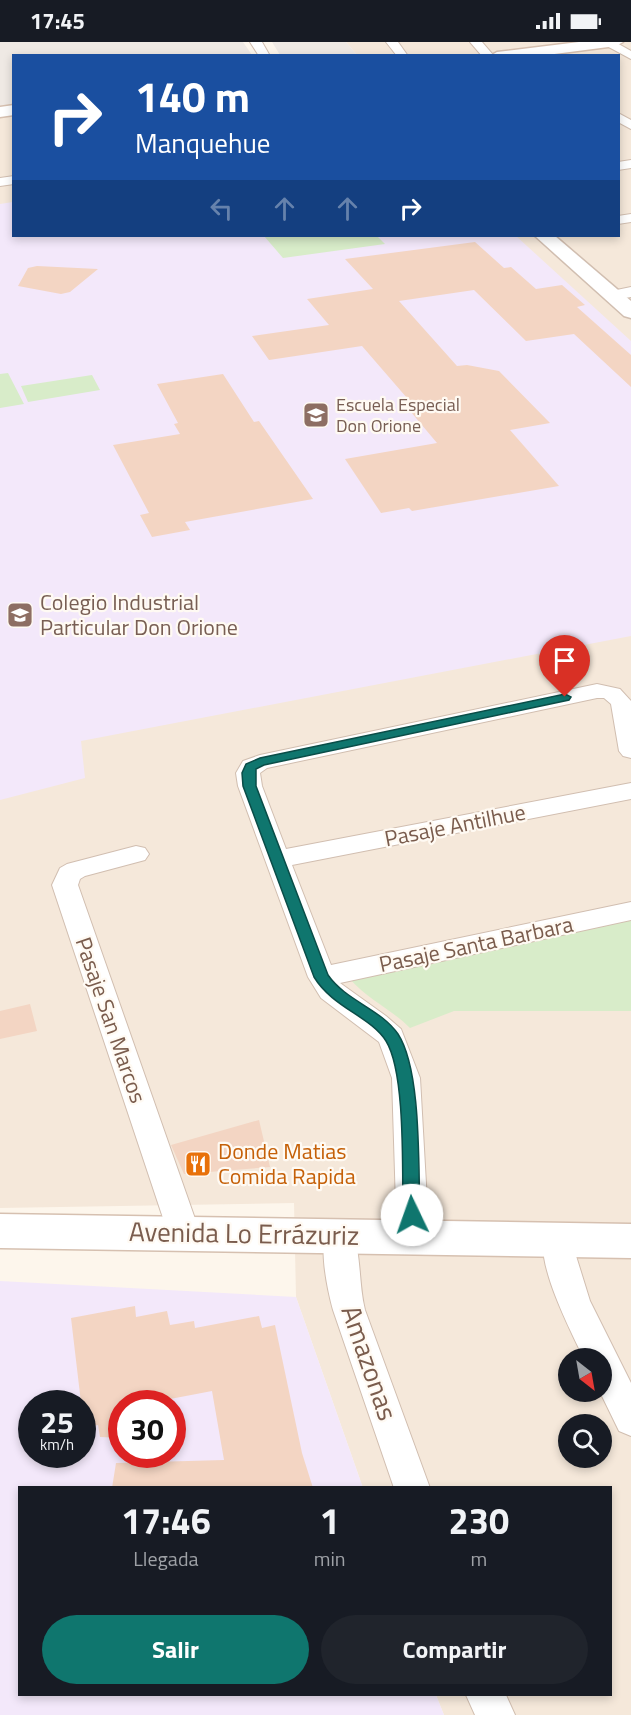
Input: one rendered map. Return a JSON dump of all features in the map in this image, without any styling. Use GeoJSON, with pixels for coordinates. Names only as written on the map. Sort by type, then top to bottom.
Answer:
{"type":"FeatureCollection","features":[{"type":"Feature","properties":{"kind":"main road"},"geometry":{"type":"LineString","coordinates":[[508,54],[562,44],[616,42]]}},
{"type":"Feature","properties":{"kind":"main road"},"geometry":{"type":"LineString","coordinates":[[545,237],[622,293],[631,312]]}},
{"type":"Feature","properties":{"kind":"main road","name":"Avenida Lo Errázuriz"},"geometry":{"type":"LineString","coordinates":[[0,1231],[631,1241]]}},
{"type":"Feature","properties":{"kind":"street"},"geometry":{"type":"LineString","coordinates":[[392,42],[401,54]]}},
{"type":"Feature","properties":{"kind":"street"},"geometry":{"type":"LineString","coordinates":[[476,42],[487,54]]}},
{"type":"Feature","properties":{"kind":"street"},"geometry":{"type":"LineString","coordinates":[[609,43],[631,56]]}},
{"type":"Feature","properties":{"kind":"street"},"geometry":{"type":"LineString","coordinates":[[413,1237],[406,1078],[399,1055],[392,1037],[331,991],[322,977],[249,786],[248,773],[251,766],[272,759],[588,692],[606,691],[615,694],[622,704],[631,751]]}},
{"type":"Feature","properties":{"kind":"street","name":"Pasaje Antilhue"},"geometry":{"type":"LineString","coordinates":[[278,859],[631,791]]}},
{"type":"Feature","properties":{"kind":"street","name":"Pasaje San Marcos"},"geometry":{"type":"LineString","coordinates":[[136,854],[76,870],[69,874],[65,885],[184,1233]]}},
{"type":"Feature","properties":{"kind":"street","name":"Pasaje Santa Barbara"},"geometry":{"type":"LineString","coordinates":[[322,977],[631,911]]}},
{"type":"Feature","properties":{"kind":"street","name":"Amazonas"},"geometry":{"type":"LineString","coordinates":[[339,1235],[344,1291],[349,1310],[411,1486]]}},
{"type":"Feature","properties":{"kind":"street"},"geometry":{"type":"LineString","coordinates":[[557,1239],[560,1263],[571,1298],[596,1348]]}},
{"type":"Feature","properties":{"kind":"street"},"geometry":{"type":"LineString","coordinates":[[612,1381],[631,1420]]}},
{"type":"Feature","properties":{"kind":"street"},"geometry":{"type":"LineString","coordinates":[[486,1696],[495,1715]]}},
{"type":"Feature","properties":{"kind":"shaded area"},"geometry":{"type":"Polygon","coordinates":[[[0,42],[243,42],[251,54],[12,54],[12,106],[0,108],[0,42]]]}},
{"type":"Feature","properties":{"kind":"shaded area"},"geometry":{"type":"Polygon","coordinates":[[[272,42],[346,42],[356,54],[279,54],[272,42]]]}},
{"type":"Feature","properties":{"kind":"shaded area"},"geometry":{"type":"Polygon","coordinates":[[[346,42],[631,42],[631,1715],[444,1715],[436,1696],[612,1696],[612,1486],[362,1486],[296,1297],[294,1203],[0,1208],[0,108],[12,106],[12,237],[620,237],[620,54],[356,54],[346,42]]]}},
{"type":"Feature","properties":{"kind":"shaded area","name":"Escuela Especial Don Orione"},"geometry":{"type":"Polygon","coordinates":[[[12,202],[12,237],[517,237],[631,341],[631,636],[81,741],[85,778],[0,800],[0,204],[12,202]]]}},
{"type":"Feature","properties":{"kind":"shaded area"},"geometry":{"type":"Polygon","coordinates":[[[0,1281],[296,1297],[362,1486],[18,1486],[18,1696],[436,1696],[444,1715],[0,1715],[0,1281]]]}},
{"type":"Feature","properties":{"kind":"green space"},"geometry":{"type":"Polygon","coordinates":[[[265,237],[378,237],[385,244],[283,258],[265,237]]]}},
{"type":"Feature","properties":{"kind":"green space"},"geometry":{"type":"Polygon","coordinates":[[[8,373],[24,404],[0,408],[0,374],[8,373]]]}},
{"type":"Feature","properties":{"kind":"green space"},"geometry":{"type":"Polygon","coordinates":[[[92,375],[100,390],[28,402],[21,386],[92,375]]]}},
{"type":"Feature","properties":{"kind":"green space"},"geometry":{"type":"Polygon","coordinates":[[[631,920],[631,1011],[454,1011],[410,1028],[364,993],[349,978],[631,920]]]}},
{"type":"Feature","properties":{"kind":"building"},"geometry":{"type":"Polygon","coordinates":[[[475,242],[504,268],[511,267],[536,289],[562,285],[585,305],[577,307],[631,355],[631,387],[574,334],[526,341],[474,290],[399,301],[457,366],[467,365],[499,371],[550,423],[510,430],[559,486],[412,511],[409,508],[381,513],[345,459],[437,443],[400,399],[407,398],[362,346],[269,360],[252,336],[329,325],[307,299],[373,289],[345,259],[475,242]]]}},
{"type":"Feature","properties":{"kind":"building"},"geometry":{"type":"Polygon","coordinates":[[[37,266],[98,269],[70,292],[61,294],[18,286],[28,268],[37,266]]]}},
{"type":"Feature","properties":{"kind":"building"},"geometry":{"type":"Polygon","coordinates":[[[223,374],[254,422],[259,421],[313,499],[185,522],[190,530],[152,537],[140,515],[149,513],[113,445],[180,434],[174,424],[178,423],[157,384],[223,374]]]}},
{"type":"Feature","properties":{"kind":"building"},"geometry":{"type":"Polygon","coordinates":[[[30,1004],[37,1031],[0,1039],[0,1011],[30,1004]]]}},
{"type":"Feature","properties":{"kind":"building"},"geometry":{"type":"Polygon","coordinates":[[[259,1120],[270,1167],[184,1174],[171,1145],[259,1120]]]}},
{"type":"Feature","properties":{"kind":"building"},"geometry":{"type":"Polygon","coordinates":[[[135,1306],[136,1317],[167,1311],[170,1325],[194,1321],[195,1328],[259,1316],[262,1328],[275,1325],[302,1453],[312,1486],[112,1486],[115,1468],[186,1468],[186,1461],[224,1460],[212,1391],[186,1396],[186,1390],[108,1390],[108,1437],[100,1437],[98,1425],[96,1425],[96,1390],[80,1390],[71,1318],[135,1306]]]}},
{"type":"Feature","properties":{"kind":"place","name":"Escuela Especial Don Orione"},"geometry":{"type":"Point","coordinates":[316,415]}},
{"type":"Feature","properties":{"kind":"place","name":"Colegio Industrial Particular Don Orione"},"geometry":{"type":"Point","coordinates":[20,615]}},
{"type":"Feature","properties":{"kind":"place","name":"Donde Matias Comida Rapida"},"geometry":{"type":"Point","coordinates":[198,1164]}},
{"type":"Feature","properties":{"kind":"route"},"geometry":{"type":"LineString","coordinates":[[412,1215],[406,1078],[399,1055],[392,1037],[331,991],[322,977],[249,786],[248,773],[251,766],[260,762],[565,697]]}}]}
